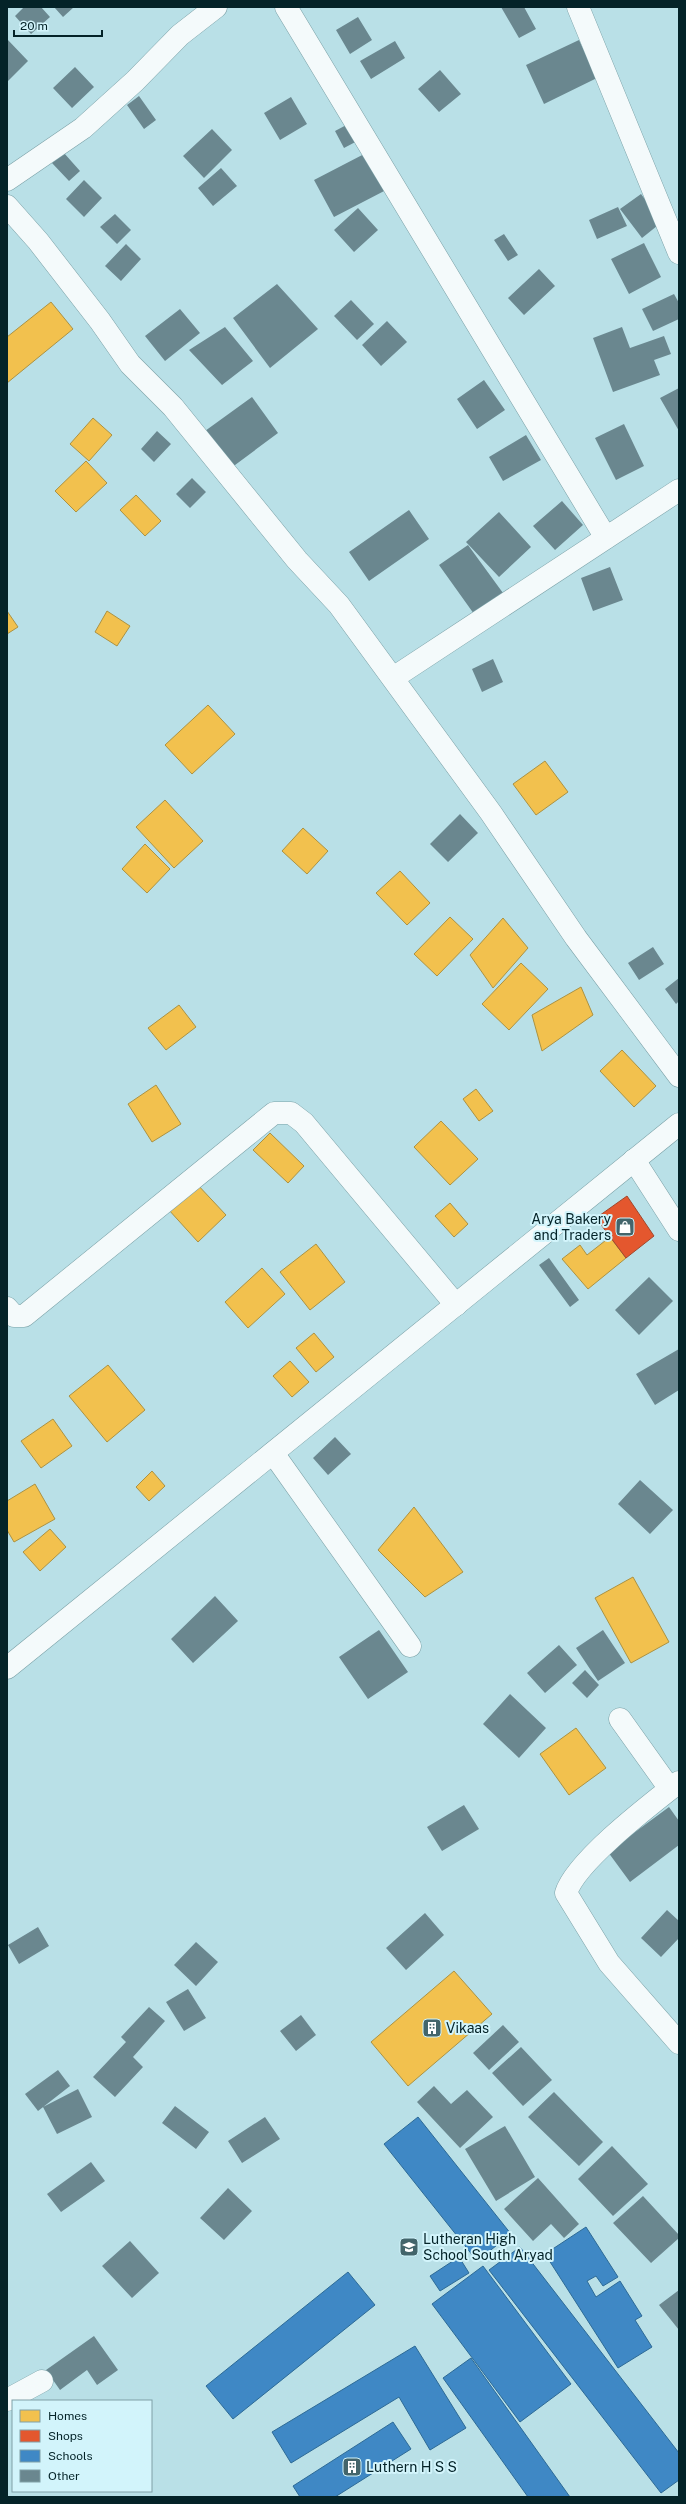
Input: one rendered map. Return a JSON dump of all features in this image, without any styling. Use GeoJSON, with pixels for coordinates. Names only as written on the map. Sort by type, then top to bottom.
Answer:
{"type":"FeatureCollection","features":[{"type":"Feature","properties":{"kind":"street"},"geometry":{"type":"LineString","coordinates":[[7,180],[83,128],[135,81],[180,35],[216,7]]}},
{"type":"Feature","properties":{"kind":"street"},"geometry":{"type":"LineString","coordinates":[[286,7],[606,538]]}},
{"type":"Feature","properties":{"kind":"street"},"geometry":{"type":"LineString","coordinates":[[578,7],[679,253]]}},
{"type":"Feature","properties":{"kind":"street"},"geometry":{"type":"LineString","coordinates":[[8,210],[38,242],[100,321],[130,364],[173,407],[297,560],[338,605],[500,825],[576,938],[679,1076]]}},
{"type":"Feature","properties":{"kind":"street"},"geometry":{"type":"LineString","coordinates":[[393,678],[679,490]]}},
{"type":"Feature","properties":{"kind":"street"},"geometry":{"type":"LineString","coordinates":[[7,1308],[14,1316],[24,1316],[274,1113],[291,1113],[304,1123],[456,1305]]}},
{"type":"Feature","properties":{"kind":"street"},"geometry":{"type":"LineString","coordinates":[[7,1668],[679,1124]]}},
{"type":"Feature","properties":{"kind":"street"},"geometry":{"type":"LineString","coordinates":[[634,1160],[679,1230]]}},
{"type":"Feature","properties":{"kind":"street"},"geometry":{"type":"LineString","coordinates":[[273,1453],[410,1646]]}},
{"type":"Feature","properties":{"kind":"street"},"geometry":{"type":"LineString","coordinates":[[620,1719],[674,1785],[641,1811],[583,1866],[569,1883],[566,1893],[609,1963],[679,2043]]}},
{"type":"Feature","properties":{"kind":"street"},"geometry":{"type":"LineString","coordinates":[[7,2400],[42,2382]]}},
{"type":"Feature","properties":{"kind":"building: Homes"},"geometry":{"type":"Polygon","coordinates":[[[51,302],[73,329],[7,383],[7,337],[51,302]]]}},
{"type":"Feature","properties":{"kind":"building: Homes"},"geometry":{"type":"Polygon","coordinates":[[[93,418],[112,435],[89,461],[70,444],[93,418]]]}},
{"type":"Feature","properties":{"kind":"building: Homes"},"geometry":{"type":"Polygon","coordinates":[[[86,461],[107,483],[76,512],[55,491],[86,461]]]}},
{"type":"Feature","properties":{"kind":"building: Homes"},"geometry":{"type":"Polygon","coordinates":[[[136,495],[161,521],[145,536],[120,510],[136,495]]]}},
{"type":"Feature","properties":{"kind":"building: Homes"},"geometry":{"type":"Polygon","coordinates":[[[7,611],[18,627],[7,634],[7,611]]]}},
{"type":"Feature","properties":{"kind":"building: Homes"},"geometry":{"type":"Polygon","coordinates":[[[107,611],[130,626],[117,646],[95,632],[107,611]]]}},
{"type":"Feature","properties":{"kind":"building: Homes"},"geometry":{"type":"Polygon","coordinates":[[[208,705],[235,734],[192,774],[165,745],[208,705]]]}},
{"type":"Feature","properties":{"kind":"building: Homes"},"geometry":{"type":"Polygon","coordinates":[[[545,761],[568,792],[536,815],[513,784],[545,761]]]}},
{"type":"Feature","properties":{"kind":"building: Homes"},"geometry":{"type":"Polygon","coordinates":[[[165,800],[203,841],[174,868],[136,827],[165,800]]]}},
{"type":"Feature","properties":{"kind":"building: Homes"},"geometry":{"type":"Polygon","coordinates":[[[303,828],[328,851],[307,874],[282,851],[303,828]]]}},
{"type":"Feature","properties":{"kind":"building: Homes"},"geometry":{"type":"Polygon","coordinates":[[[145,844],[170,869],[147,893],[122,869],[145,844]]]}},
{"type":"Feature","properties":{"kind":"building: Homes"},"geometry":{"type":"Polygon","coordinates":[[[400,871],[430,903],[407,925],[376,893],[400,871]]]}},
{"type":"Feature","properties":{"kind":"building: Homes"},"geometry":{"type":"Polygon","coordinates":[[[450,917],[473,939],[437,976],[414,954],[450,917]]]}},
{"type":"Feature","properties":{"kind":"building: Homes"},"geometry":{"type":"Polygon","coordinates":[[[503,918],[528,948],[493,988],[470,955],[503,918]]]}},
{"type":"Feature","properties":{"kind":"building: Homes"},"geometry":{"type":"Polygon","coordinates":[[[521,963],[548,989],[509,1030],[482,1004],[521,963]]]}},
{"type":"Feature","properties":{"kind":"building: Homes"},"geometry":{"type":"Polygon","coordinates":[[[581,987],[593,1015],[542,1051],[532,1015],[581,987]]]}},
{"type":"Feature","properties":{"kind":"building: Homes"},"geometry":{"type":"Polygon","coordinates":[[[179,1005],[196,1027],[166,1050],[148,1028],[179,1005]]]}},
{"type":"Feature","properties":{"kind":"building: Homes"},"geometry":{"type":"Polygon","coordinates":[[[622,1050],[656,1086],[634,1107],[600,1071],[622,1050]]]}},
{"type":"Feature","properties":{"kind":"building: Homes"},"geometry":{"type":"Polygon","coordinates":[[[156,1085],[181,1124],[152,1142],[128,1104],[156,1085]]]}},
{"type":"Feature","properties":{"kind":"building: Homes"},"geometry":{"type":"Polygon","coordinates":[[[476,1089],[493,1111],[479,1121],[463,1099],[476,1089]]]}},
{"type":"Feature","properties":{"kind":"building: Homes"},"geometry":{"type":"Polygon","coordinates":[[[441,1121],[478,1159],[450,1185],[414,1147],[441,1121]]]}},
{"type":"Feature","properties":{"kind":"building: Homes"},"geometry":{"type":"Polygon","coordinates":[[[270,1133],[304,1166],[288,1183],[253,1150],[270,1133]]]}},
{"type":"Feature","properties":{"kind":"building: Homes"},"geometry":{"type":"Polygon","coordinates":[[[196,1183],[226,1215],[198,1242],[168,1209],[196,1183]]]}},
{"type":"Feature","properties":{"kind":"building: Homes"},"geometry":{"type":"Polygon","coordinates":[[[450,1203],[468,1224],[454,1237],[435,1216],[450,1203]]]}},
{"type":"Feature","properties":{"kind":"building: Homes"},"geometry":{"type":"Polygon","coordinates":[[[610,1237],[626,1258],[588,1289],[562,1259],[580,1245],[587,1255],[610,1237]]]}},
{"type":"Feature","properties":{"kind":"building: Homes"},"geometry":{"type":"Polygon","coordinates":[[[316,1244],[345,1282],[310,1310],[280,1272],[316,1244]]]}},
{"type":"Feature","properties":{"kind":"building: Homes"},"geometry":{"type":"Polygon","coordinates":[[[262,1268],[285,1294],[248,1328],[225,1302],[262,1268]]]}},
{"type":"Feature","properties":{"kind":"building: Homes"},"geometry":{"type":"Polygon","coordinates":[[[314,1333],[334,1357],[316,1372],[296,1348],[314,1333]]]}},
{"type":"Feature","properties":{"kind":"building: Homes"},"geometry":{"type":"Polygon","coordinates":[[[290,1361],[309,1382],[292,1397],[273,1376],[290,1361]]]}},
{"type":"Feature","properties":{"kind":"building: Homes"},"geometry":{"type":"Polygon","coordinates":[[[108,1365],[145,1410],[107,1442],[69,1396],[108,1365]]]}},
{"type":"Feature","properties":{"kind":"building: Homes"},"geometry":{"type":"Polygon","coordinates":[[[53,1419],[72,1446],[41,1468],[21,1441],[53,1419]]]}},
{"type":"Feature","properties":{"kind":"building: Homes"},"geometry":{"type":"Polygon","coordinates":[[[152,1471],[165,1486],[149,1501],[136,1487],[152,1471]]]}},
{"type":"Feature","properties":{"kind":"building: Homes"},"geometry":{"type":"Polygon","coordinates":[[[35,1484],[55,1519],[14,1542],[7,1530],[7,1501],[35,1484]]]}},
{"type":"Feature","properties":{"kind":"building: Homes"},"geometry":{"type":"Polygon","coordinates":[[[414,1507],[463,1572],[425,1597],[378,1550],[414,1507]]]}},
{"type":"Feature","properties":{"kind":"building: Homes"},"geometry":{"type":"Polygon","coordinates":[[[50,1529],[66,1547],[40,1571],[23,1552],[50,1529]]]}},
{"type":"Feature","properties":{"kind":"building: Homes"},"geometry":{"type":"Polygon","coordinates":[[[633,1577],[669,1642],[631,1663],[595,1598],[633,1577]]]}},
{"type":"Feature","properties":{"kind":"building: Homes"},"geometry":{"type":"Polygon","coordinates":[[[576,1728],[606,1768],[569,1795],[540,1754],[576,1728]]]}},
{"type":"Feature","properties":{"kind":"building: Homes","name":"Vikaas"},"geometry":{"type":"Polygon","coordinates":[[[454,1971],[492,2014],[408,2086],[371,2042],[454,1971]]]}},
{"type":"Feature","properties":{"kind":"building: Shops","name":"Arya Bakery and Traders"},"geometry":{"type":"Polygon","coordinates":[[[627,1196],[654,1236],[626,1258],[596,1218],[627,1196]]]}},
{"type":"Feature","properties":{"kind":"building: Schools"},"geometry":{"type":"Polygon","coordinates":[[[418,2117],[511,2234],[477,2261],[384,2144],[418,2117]]]}},
{"type":"Feature","properties":{"kind":"building: Schools"},"geometry":{"type":"Polygon","coordinates":[[[586,2227],[618,2277],[603,2286],[596,2276],[587,2281],[596,2297],[620,2281],[642,2316],[635,2320],[652,2347],[618,2368],[545,2254],[586,2227]]]}},
{"type":"Feature","properties":{"kind":"building: Schools"},"geometry":{"type":"Polygon","coordinates":[[[520,2247],[679,2453],[679,2480],[661,2493],[489,2270],[520,2247]]]}},
{"type":"Feature","properties":{"kind":"building: Schools"},"geometry":{"type":"Polygon","coordinates":[[[459,2257],[469,2273],[440,2291],[430,2276],[459,2257]]]}},
{"type":"Feature","properties":{"kind":"building: Schools"},"geometry":{"type":"Polygon","coordinates":[[[483,2266],[571,2384],[520,2422],[432,2304],[483,2266]]]}},
{"type":"Feature","properties":{"kind":"building: Schools"},"geometry":{"type":"Polygon","coordinates":[[[348,2272],[375,2305],[233,2419],[206,2386],[348,2272]]]}},
{"type":"Feature","properties":{"kind":"building: Schools"},"geometry":{"type":"Polygon","coordinates":[[[415,2346],[466,2428],[430,2450],[399,2397],[291,2463],[272,2432],[415,2346]]]}},
{"type":"Feature","properties":{"kind":"building: Schools"},"geometry":{"type":"Polygon","coordinates":[[[471,2358],[570,2497],[528,2497],[443,2378],[471,2358]]]}},
{"type":"Feature","properties":{"kind":"building: Schools","name":"Luthern H S S"},"geometry":{"type":"Polygon","coordinates":[[[393,2422],[411,2449],[335,2497],[300,2497],[293,2486],[393,2422]]]}},
{"type":"Feature","properties":{"kind":"building: Other"},"geometry":{"type":"Polygon","coordinates":[[[24,7],[41,7],[50,17],[31,34],[15,16],[24,7]]]}},
{"type":"Feature","properties":{"kind":"building: Other"},"geometry":{"type":"Polygon","coordinates":[[[54,7],[74,7],[63,17],[54,7]]]}},
{"type":"Feature","properties":{"kind":"building: Other"},"geometry":{"type":"Polygon","coordinates":[[[501,7],[524,7],[536,29],[519,38],[501,7]]]}},
{"type":"Feature","properties":{"kind":"building: Other"},"geometry":{"type":"Polygon","coordinates":[[[358,17],[372,40],[350,54],[336,30],[358,17]]]}},
{"type":"Feature","properties":{"kind":"building: Other"},"geometry":{"type":"Polygon","coordinates":[[[7,39],[28,61],[7,82],[7,39]]]}},
{"type":"Feature","properties":{"kind":"building: Other"},"geometry":{"type":"Polygon","coordinates":[[[579,40],[597,78],[544,104],[526,65],[579,40]]]}},
{"type":"Feature","properties":{"kind":"building: Other"},"geometry":{"type":"Polygon","coordinates":[[[395,41],[405,58],[371,79],[360,61],[395,41]]]}},
{"type":"Feature","properties":{"kind":"building: Other"},"geometry":{"type":"Polygon","coordinates":[[[75,67],[94,87],[72,108],[53,88],[75,67]]]}},
{"type":"Feature","properties":{"kind":"building: Other"},"geometry":{"type":"Polygon","coordinates":[[[440,70],[461,94],[439,112],[418,89],[440,70]]]}},
{"type":"Feature","properties":{"kind":"building: Other"},"geometry":{"type":"Polygon","coordinates":[[[139,96],[156,120],[144,129],[127,105],[139,96]]]}},
{"type":"Feature","properties":{"kind":"building: Other"},"geometry":{"type":"Polygon","coordinates":[[[291,97],[307,124],[280,140],[264,113],[291,97]]]}},
{"type":"Feature","properties":{"kind":"building: Other"},"geometry":{"type":"Polygon","coordinates":[[[352,122],[361,139],[344,148],[335,131],[352,122]]]}},
{"type":"Feature","properties":{"kind":"building: Other"},"geometry":{"type":"Polygon","coordinates":[[[212,129],[232,150],[204,178],[183,156],[212,129]]]}},
{"type":"Feature","properties":{"kind":"building: Other"},"geometry":{"type":"Polygon","coordinates":[[[368,152],[388,189],[334,217],[314,180],[368,152]]]}},
{"type":"Feature","properties":{"kind":"building: Other"},"geometry":{"type":"Polygon","coordinates":[[[64,153],[80,171],[69,181],[52,163],[64,153]]]}},
{"type":"Feature","properties":{"kind":"building: Other"},"geometry":{"type":"Polygon","coordinates":[[[221,168],[237,186],[213,206],[198,188],[221,168]]]}},
{"type":"Feature","properties":{"kind":"building: Other"},"geometry":{"type":"Polygon","coordinates":[[[84,180],[102,198],[84,217],[66,199],[84,180]]]}},
{"type":"Feature","properties":{"kind":"building: Other"},"geometry":{"type":"Polygon","coordinates":[[[641,194],[662,222],[642,238],[620,209],[641,194]]]}},
{"type":"Feature","properties":{"kind":"building: Other"},"geometry":{"type":"Polygon","coordinates":[[[618,207],[627,226],[597,239],[589,220],[618,207]]]}},
{"type":"Feature","properties":{"kind":"building: Other"},"geometry":{"type":"Polygon","coordinates":[[[358,208],[378,230],[354,252],[334,230],[358,208]]]}},
{"type":"Feature","properties":{"kind":"building: Other"},"geometry":{"type":"Polygon","coordinates":[[[115,214],[131,230],[117,244],[100,227],[115,214]]]}},
{"type":"Feature","properties":{"kind":"building: Other"},"geometry":{"type":"Polygon","coordinates":[[[504,234],[518,255],[508,261],[494,240],[504,234]]]}},
{"type":"Feature","properties":{"kind":"building: Other"},"geometry":{"type":"Polygon","coordinates":[[[644,243],[661,277],[629,294],[611,259],[644,243]]]}},
{"type":"Feature","properties":{"kind":"building: Other"},"geometry":{"type":"Polygon","coordinates":[[[126,244],[141,259],[121,281],[105,266],[126,244]]]}},
{"type":"Feature","properties":{"kind":"building: Other"},"geometry":{"type":"Polygon","coordinates":[[[539,269],[555,286],[524,315],[508,298],[539,269]]]}},
{"type":"Feature","properties":{"kind":"building: Other"},"geometry":{"type":"Polygon","coordinates":[[[277,284],[318,329],[270,368],[233,318],[277,284]]]}},
{"type":"Feature","properties":{"kind":"building: Other"},"geometry":{"type":"Polygon","coordinates":[[[674,294],[679,303],[679,319],[653,331],[642,309],[674,294]]]}},
{"type":"Feature","properties":{"kind":"building: Other"},"geometry":{"type":"Polygon","coordinates":[[[351,300],[374,324],[357,340],[334,316],[351,300]]]}},
{"type":"Feature","properties":{"kind":"building: Other"},"geometry":{"type":"Polygon","coordinates":[[[180,309],[200,333],[165,361],[145,336],[180,309]]]}},
{"type":"Feature","properties":{"kind":"building: Other"},"geometry":{"type":"Polygon","coordinates":[[[387,321],[407,342],[381,366],[362,345],[387,321]]]}},
{"type":"Feature","properties":{"kind":"building: Other"},"geometry":{"type":"Polygon","coordinates":[[[225,327],[253,361],[222,385],[189,350],[225,327]]]}},
{"type":"Feature","properties":{"kind":"building: Other"},"geometry":{"type":"Polygon","coordinates":[[[622,327],[630,348],[664,336],[671,354],[654,360],[660,375],[613,392],[593,338],[622,327]]]}},
{"type":"Feature","properties":{"kind":"building: Other"},"geometry":{"type":"Polygon","coordinates":[[[484,380],[505,410],[477,429],[457,399],[484,380]]]}},
{"type":"Feature","properties":{"kind":"building: Other"},"geometry":{"type":"Polygon","coordinates":[[[679,388],[679,431],[660,398],[679,388]]]}},
{"type":"Feature","properties":{"kind":"building: Other"},"geometry":{"type":"Polygon","coordinates":[[[252,397],[278,433],[231,468],[205,431],[252,397]]]}},
{"type":"Feature","properties":{"kind":"building: Other"},"geometry":{"type":"Polygon","coordinates":[[[624,424],[644,466],[616,480],[595,438],[624,424]]]}},
{"type":"Feature","properties":{"kind":"building: Other"},"geometry":{"type":"Polygon","coordinates":[[[157,431],[171,444],[154,462],[141,449],[157,431]]]}},
{"type":"Feature","properties":{"kind":"building: Other"},"geometry":{"type":"Polygon","coordinates":[[[526,435],[541,460],[503,481],[489,457],[526,435]]]}},
{"type":"Feature","properties":{"kind":"building: Other"},"geometry":{"type":"Polygon","coordinates":[[[192,478],[206,492],[190,508],[176,494],[192,478]]]}},
{"type":"Feature","properties":{"kind":"building: Other"},"geometry":{"type":"Polygon","coordinates":[[[562,501],[583,525],[555,550],[533,526],[562,501]]]}},
{"type":"Feature","properties":{"kind":"building: Other"},"geometry":{"type":"Polygon","coordinates":[[[409,510],[429,539],[369,581],[349,552],[409,510]]]}},
{"type":"Feature","properties":{"kind":"building: Other"},"geometry":{"type":"Polygon","coordinates":[[[499,512],[531,547],[499,577],[466,542],[499,512]]]}},
{"type":"Feature","properties":{"kind":"building: Other"},"geometry":{"type":"Polygon","coordinates":[[[468,545],[503,593],[474,614],[439,565],[468,545]]]}},
{"type":"Feature","properties":{"kind":"building: Other"},"geometry":{"type":"Polygon","coordinates":[[[610,567],[623,600],[593,611],[581,578],[610,567]]]}},
{"type":"Feature","properties":{"kind":"building: Other"},"geometry":{"type":"Polygon","coordinates":[[[493,659],[503,682],[482,692],[472,669],[493,659]]]}},
{"type":"Feature","properties":{"kind":"building: Other"},"geometry":{"type":"Polygon","coordinates":[[[460,814],[478,833],[448,862],[430,844],[460,814]]]}},
{"type":"Feature","properties":{"kind":"building: Other"},"geometry":{"type":"Polygon","coordinates":[[[653,947],[664,964],[639,980],[628,963],[653,947]]]}},
{"type":"Feature","properties":{"kind":"building: Other"},"geometry":{"type":"Polygon","coordinates":[[[679,978],[679,1001],[676,1004],[665,989],[679,978]]]}},
{"type":"Feature","properties":{"kind":"building: Other"},"geometry":{"type":"Polygon","coordinates":[[[549,1258],[579,1300],[570,1307],[539,1265],[549,1258]]]}},
{"type":"Feature","properties":{"kind":"building: Other"},"geometry":{"type":"Polygon","coordinates":[[[649,1277],[673,1301],[639,1335],[615,1310],[649,1277]]]}},
{"type":"Feature","properties":{"kind":"building: Other"},"geometry":{"type":"Polygon","coordinates":[[[679,1349],[679,1390],[655,1405],[636,1374],[679,1349]]]}},
{"type":"Feature","properties":{"kind":"building: Other"},"geometry":{"type":"Polygon","coordinates":[[[335,1437],[351,1454],[328,1475],[313,1458],[335,1437]]]}},
{"type":"Feature","properties":{"kind":"building: Other"},"geometry":{"type":"Polygon","coordinates":[[[640,1480],[673,1510],[650,1534],[618,1504],[640,1480]]]}},
{"type":"Feature","properties":{"kind":"building: Other"},"geometry":{"type":"Polygon","coordinates":[[[215,1596],[238,1621],[193,1663],[171,1639],[215,1596]]]}},
{"type":"Feature","properties":{"kind":"building: Other"},"geometry":{"type":"Polygon","coordinates":[[[379,1630],[408,1672],[368,1699],[339,1657],[379,1630]]]}},
{"type":"Feature","properties":{"kind":"building: Other"},"geometry":{"type":"Polygon","coordinates":[[[603,1630],[625,1663],[598,1681],[576,1648],[603,1630]]]}},
{"type":"Feature","properties":{"kind":"building: Other"},"geometry":{"type":"Polygon","coordinates":[[[559,1645],[577,1665],[545,1693],[527,1673],[559,1645]]]}},
{"type":"Feature","properties":{"kind":"building: Other"},"geometry":{"type":"Polygon","coordinates":[[[585,1670],[599,1685],[587,1698],[572,1683],[585,1670]]]}},
{"type":"Feature","properties":{"kind":"building: Other"},"geometry":{"type":"Polygon","coordinates":[[[510,1694],[546,1728],[519,1758],[483,1724],[510,1694]]]}},
{"type":"Feature","properties":{"kind":"building: Other"},"geometry":{"type":"Polygon","coordinates":[[[464,1805],[479,1829],[442,1851],[427,1827],[464,1805]]]}},
{"type":"Feature","properties":{"kind":"building: Other"},"geometry":{"type":"Polygon","coordinates":[[[669,1807],[679,1821],[679,1845],[630,1882],[608,1852],[669,1807]]]}},
{"type":"Feature","properties":{"kind":"building: Other"},"geometry":{"type":"Polygon","coordinates":[[[667,1910],[679,1921],[679,1938],[661,1957],[641,1938],[667,1910]]]}},
{"type":"Feature","properties":{"kind":"building: Other"},"geometry":{"type":"Polygon","coordinates":[[[425,1913],[444,1935],[406,1970],[386,1948],[425,1913]]]}},
{"type":"Feature","properties":{"kind":"building: Other"},"geometry":{"type":"Polygon","coordinates":[[[38,1927],[49,1946],[19,1964],[8,1945],[38,1927]]]}},
{"type":"Feature","properties":{"kind":"building: Other"},"geometry":{"type":"Polygon","coordinates":[[[196,1942],[218,1962],[196,1986],[174,1965],[196,1942]]]}},
{"type":"Feature","properties":{"kind":"building: Other"},"geometry":{"type":"Polygon","coordinates":[[[188,1989],[206,2018],[184,2031],[166,2002],[188,1989]]]}},
{"type":"Feature","properties":{"kind":"building: Other"},"geometry":{"type":"Polygon","coordinates":[[[149,2007],[165,2021],[133,2057],[143,2067],[115,2097],[93,2077],[126,2042],[121,2037],[149,2007]]]}},
{"type":"Feature","properties":{"kind":"building: Other"},"geometry":{"type":"Polygon","coordinates":[[[301,2015],[316,2035],[296,2051],[280,2031],[301,2015]]]}},
{"type":"Feature","properties":{"kind":"building: Other"},"geometry":{"type":"Polygon","coordinates":[[[503,2025],[519,2042],[489,2070],[473,2053],[503,2025]]]}},
{"type":"Feature","properties":{"kind":"building: Other"},"geometry":{"type":"Polygon","coordinates":[[[521,2047],[552,2080],[523,2106],[492,2073],[521,2047]]]}},
{"type":"Feature","properties":{"kind":"building: Other"},"geometry":{"type":"Polygon","coordinates":[[[58,2070],[70,2086],[38,2111],[25,2094],[58,2070]]]}},
{"type":"Feature","properties":{"kind":"building: Other"},"geometry":{"type":"Polygon","coordinates":[[[434,2086],[451,2104],[467,2090],[493,2117],[460,2148],[417,2102],[434,2086]]]}},
{"type":"Feature","properties":{"kind":"building: Other"},"geometry":{"type":"Polygon","coordinates":[[[78,2089],[92,2117],[57,2134],[43,2107],[78,2089]]]}},
{"type":"Feature","properties":{"kind":"building: Other"},"geometry":{"type":"Polygon","coordinates":[[[554,2092],[603,2142],[579,2166],[528,2117],[554,2092]]]}},
{"type":"Feature","properties":{"kind":"building: Other"},"geometry":{"type":"Polygon","coordinates":[[[175,2106],[209,2132],[196,2149],[162,2123],[175,2106]]]}},
{"type":"Feature","properties":{"kind":"building: Other"},"geometry":{"type":"Polygon","coordinates":[[[265,2117],[280,2139],[242,2163],[228,2141],[265,2117]]]}},
{"type":"Feature","properties":{"kind":"building: Other"},"geometry":{"type":"Polygon","coordinates":[[[505,2126],[535,2177],[496,2201],[465,2149],[505,2126]]]}},
{"type":"Feature","properties":{"kind":"building: Other"},"geometry":{"type":"Polygon","coordinates":[[[612,2146],[648,2184],[613,2216],[578,2179],[612,2146]]]}},
{"type":"Feature","properties":{"kind":"building: Other"},"geometry":{"type":"Polygon","coordinates":[[[91,2162],[105,2181],[61,2212],[47,2194],[91,2162]]]}},
{"type":"Feature","properties":{"kind":"building: Other"},"geometry":{"type":"Polygon","coordinates":[[[538,2178],[579,2224],[564,2238],[551,2224],[533,2241],[504,2209],[538,2178]]]}},
{"type":"Feature","properties":{"kind":"building: Other"},"geometry":{"type":"Polygon","coordinates":[[[228,2188],[252,2211],[224,2240],[200,2218],[228,2188]]]}},
{"type":"Feature","properties":{"kind":"building: Other"},"geometry":{"type":"Polygon","coordinates":[[[643,2196],[679,2235],[679,2238],[651,2263],[613,2223],[643,2196]]]}},
{"type":"Feature","properties":{"kind":"building: Other"},"geometry":{"type":"Polygon","coordinates":[[[130,2241],[159,2273],[132,2298],[102,2266],[130,2241]]]}},
{"type":"Feature","properties":{"kind":"building: Other"},"geometry":{"type":"Polygon","coordinates":[[[679,2290],[679,2330],[659,2305],[679,2290]]]}},
{"type":"Feature","properties":{"kind":"building: Other"},"geometry":{"type":"Polygon","coordinates":[[[94,2336],[118,2370],[97,2385],[87,2370],[60,2390],[46,2370],[94,2336]]]}},
{"type":"Feature","properties":{"kind":"place","name":"Arya Bakery and Traders"},"geometry":{"type":"Point","coordinates":[625,1227]}},
{"type":"Feature","properties":{"kind":"place","name":"Vikaas"},"geometry":{"type":"Point","coordinates":[432,2028]}},
{"type":"Feature","properties":{"kind":"place","name":"Lutheran High School South Aryad"},"geometry":{"type":"Point","coordinates":[409,2247]}},
{"type":"Feature","properties":{"kind":"place","name":"Luthern H S S"},"geometry":{"type":"Point","coordinates":[352,2467]}}]}
